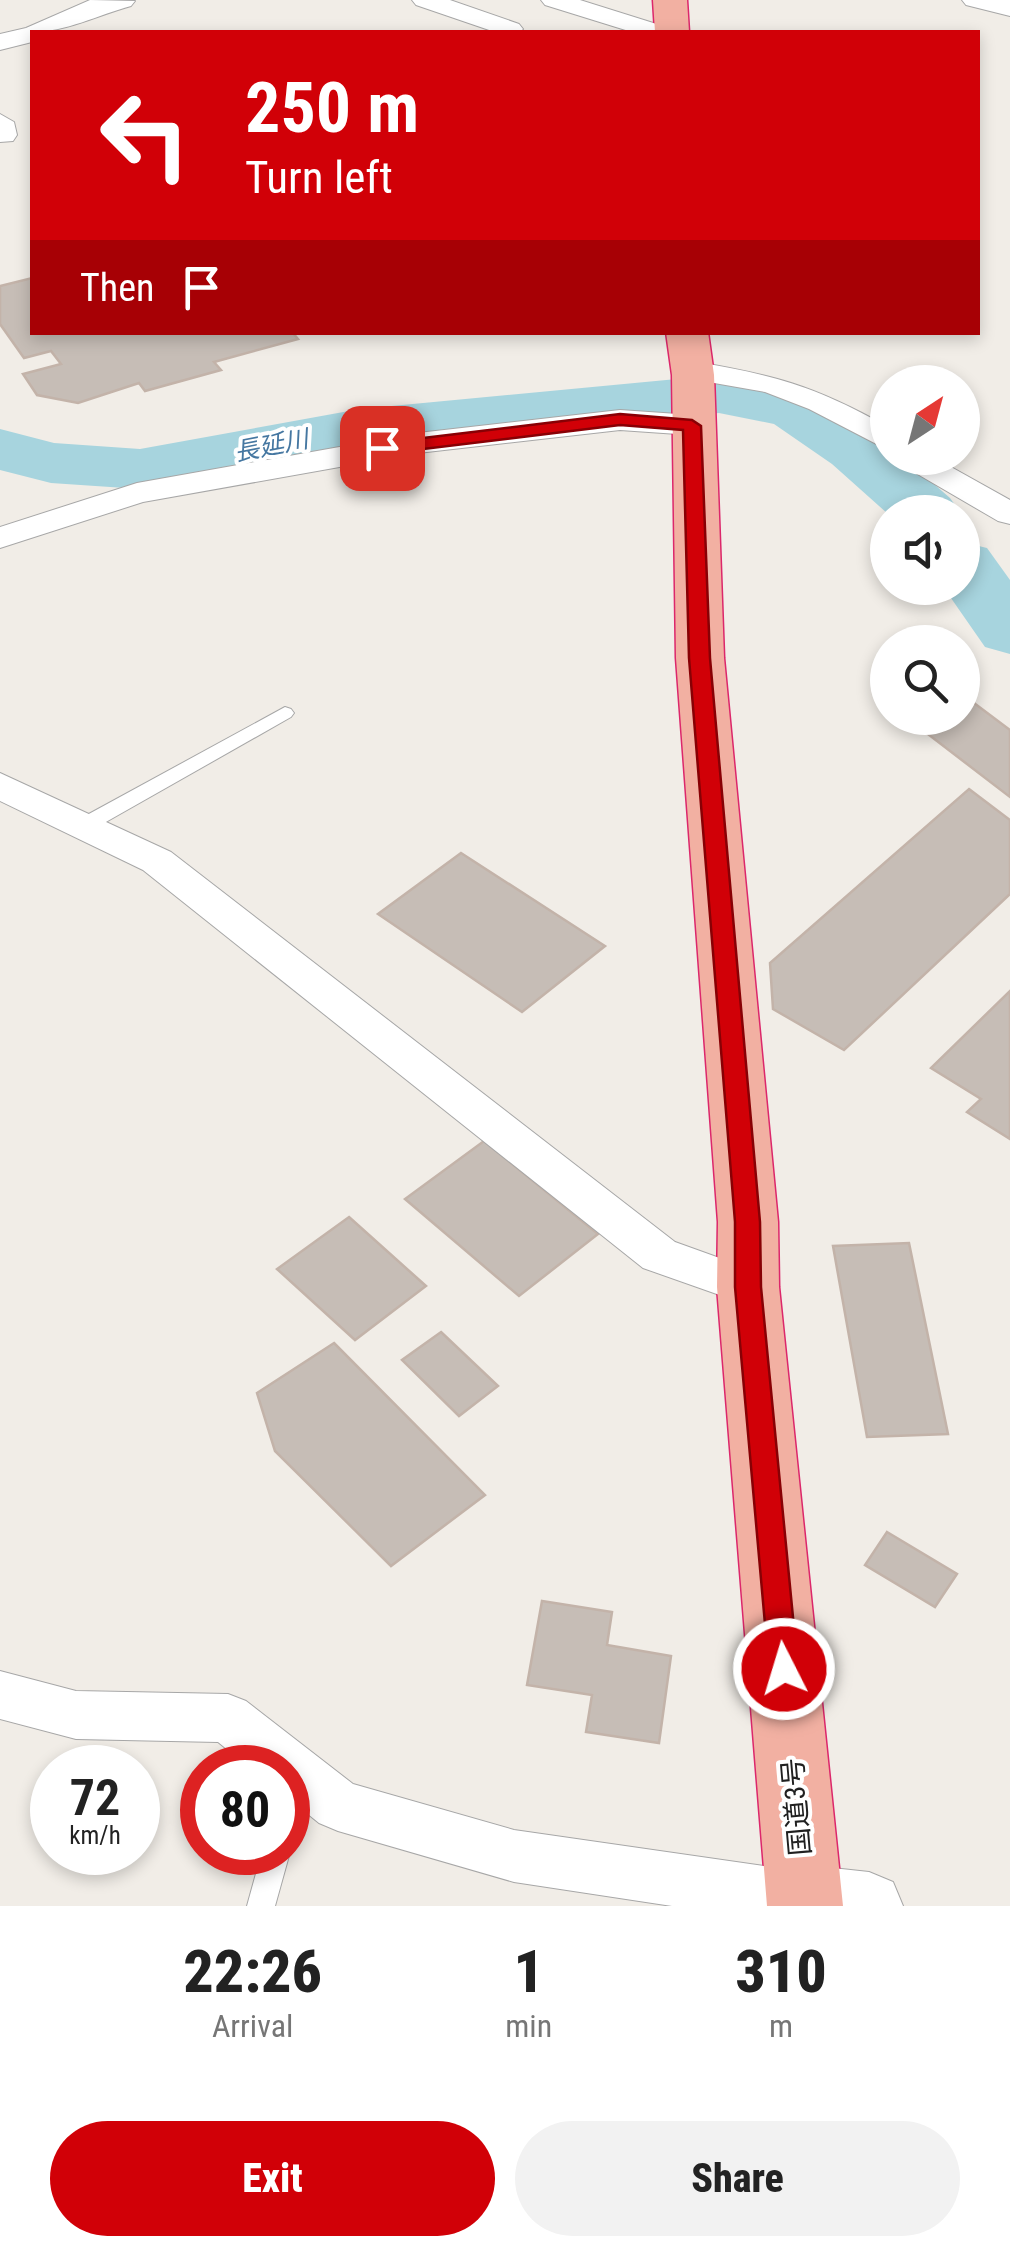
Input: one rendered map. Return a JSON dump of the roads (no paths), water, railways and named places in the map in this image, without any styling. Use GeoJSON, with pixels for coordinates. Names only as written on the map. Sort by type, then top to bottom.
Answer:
{"type":"FeatureCollection","features":[{"type":"Feature","properties":{"kind":"highway"},"geometry":{"type":"LineString","coordinates":[[670,0],[672,30]]}},
{"type":"Feature","properties":{"kind":"highway","name":"国道3号"},"geometry":{"type":"LineString","coordinates":[[691,384],[700,658],[746,1202],[748,1287],[826,1904]]}},
{"type":"Feature","properties":{"kind":"street"},"geometry":{"type":"LineString","coordinates":[[425,0],[642,30]]}},
{"type":"Feature","properties":{"kind":"street"},"geometry":{"type":"LineString","coordinates":[[975,0],[1010,8]]}},
{"type":"Feature","properties":{"kind":"street"},"geometry":{"type":"LineString","coordinates":[[32,30],[92,7],[122,1]]}},
{"type":"Feature","properties":{"kind":"street"},"geometry":{"type":"LineString","coordinates":[[0,538],[137,493],[418,442],[620,420],[691,384],[788,390],[820,402],[870,431]]}},
{"type":"Feature","properties":{"kind":"street"},"geometry":{"type":"LineString","coordinates":[[942,475],[1010,514]]}},
{"type":"Feature","properties":{"kind":"street"},"geometry":{"type":"LineString","coordinates":[[0,786],[157,862],[659,1255],[748,1287]]}},
{"type":"Feature","properties":{"kind":"street"},"geometry":{"type":"LineString","coordinates":[[0,1695],[76,1715],[228,1718],[251,1745]]}},
{"type":"Feature","properties":{"kind":"street"},"geometry":{"type":"LineString","coordinates":[[310,1798],[514,1856],[826,1904]]}},
{"type":"Feature","properties":{"kind":"lane"},"geometry":{"type":"LineString","coordinates":[[83,826],[285,713]]}},
{"type":"Feature","properties":{"kind":"lane"},"geometry":{"type":"LineString","coordinates":[[261,1906],[270,1875]]}},
{"type":"Feature","properties":{"kind":"waterway","name":"長延川"},"geometry":{"type":"LineString","coordinates":[[0,449],[51,463],[140,469],[360,429],[719,394],[795,409],[855,450],[907,495]]}},
{"type":"Feature","properties":{"kind":"waterway","name":"長延川"},"geometry":{"type":"LineString","coordinates":[[980,588],[1010,631]]}}]}
